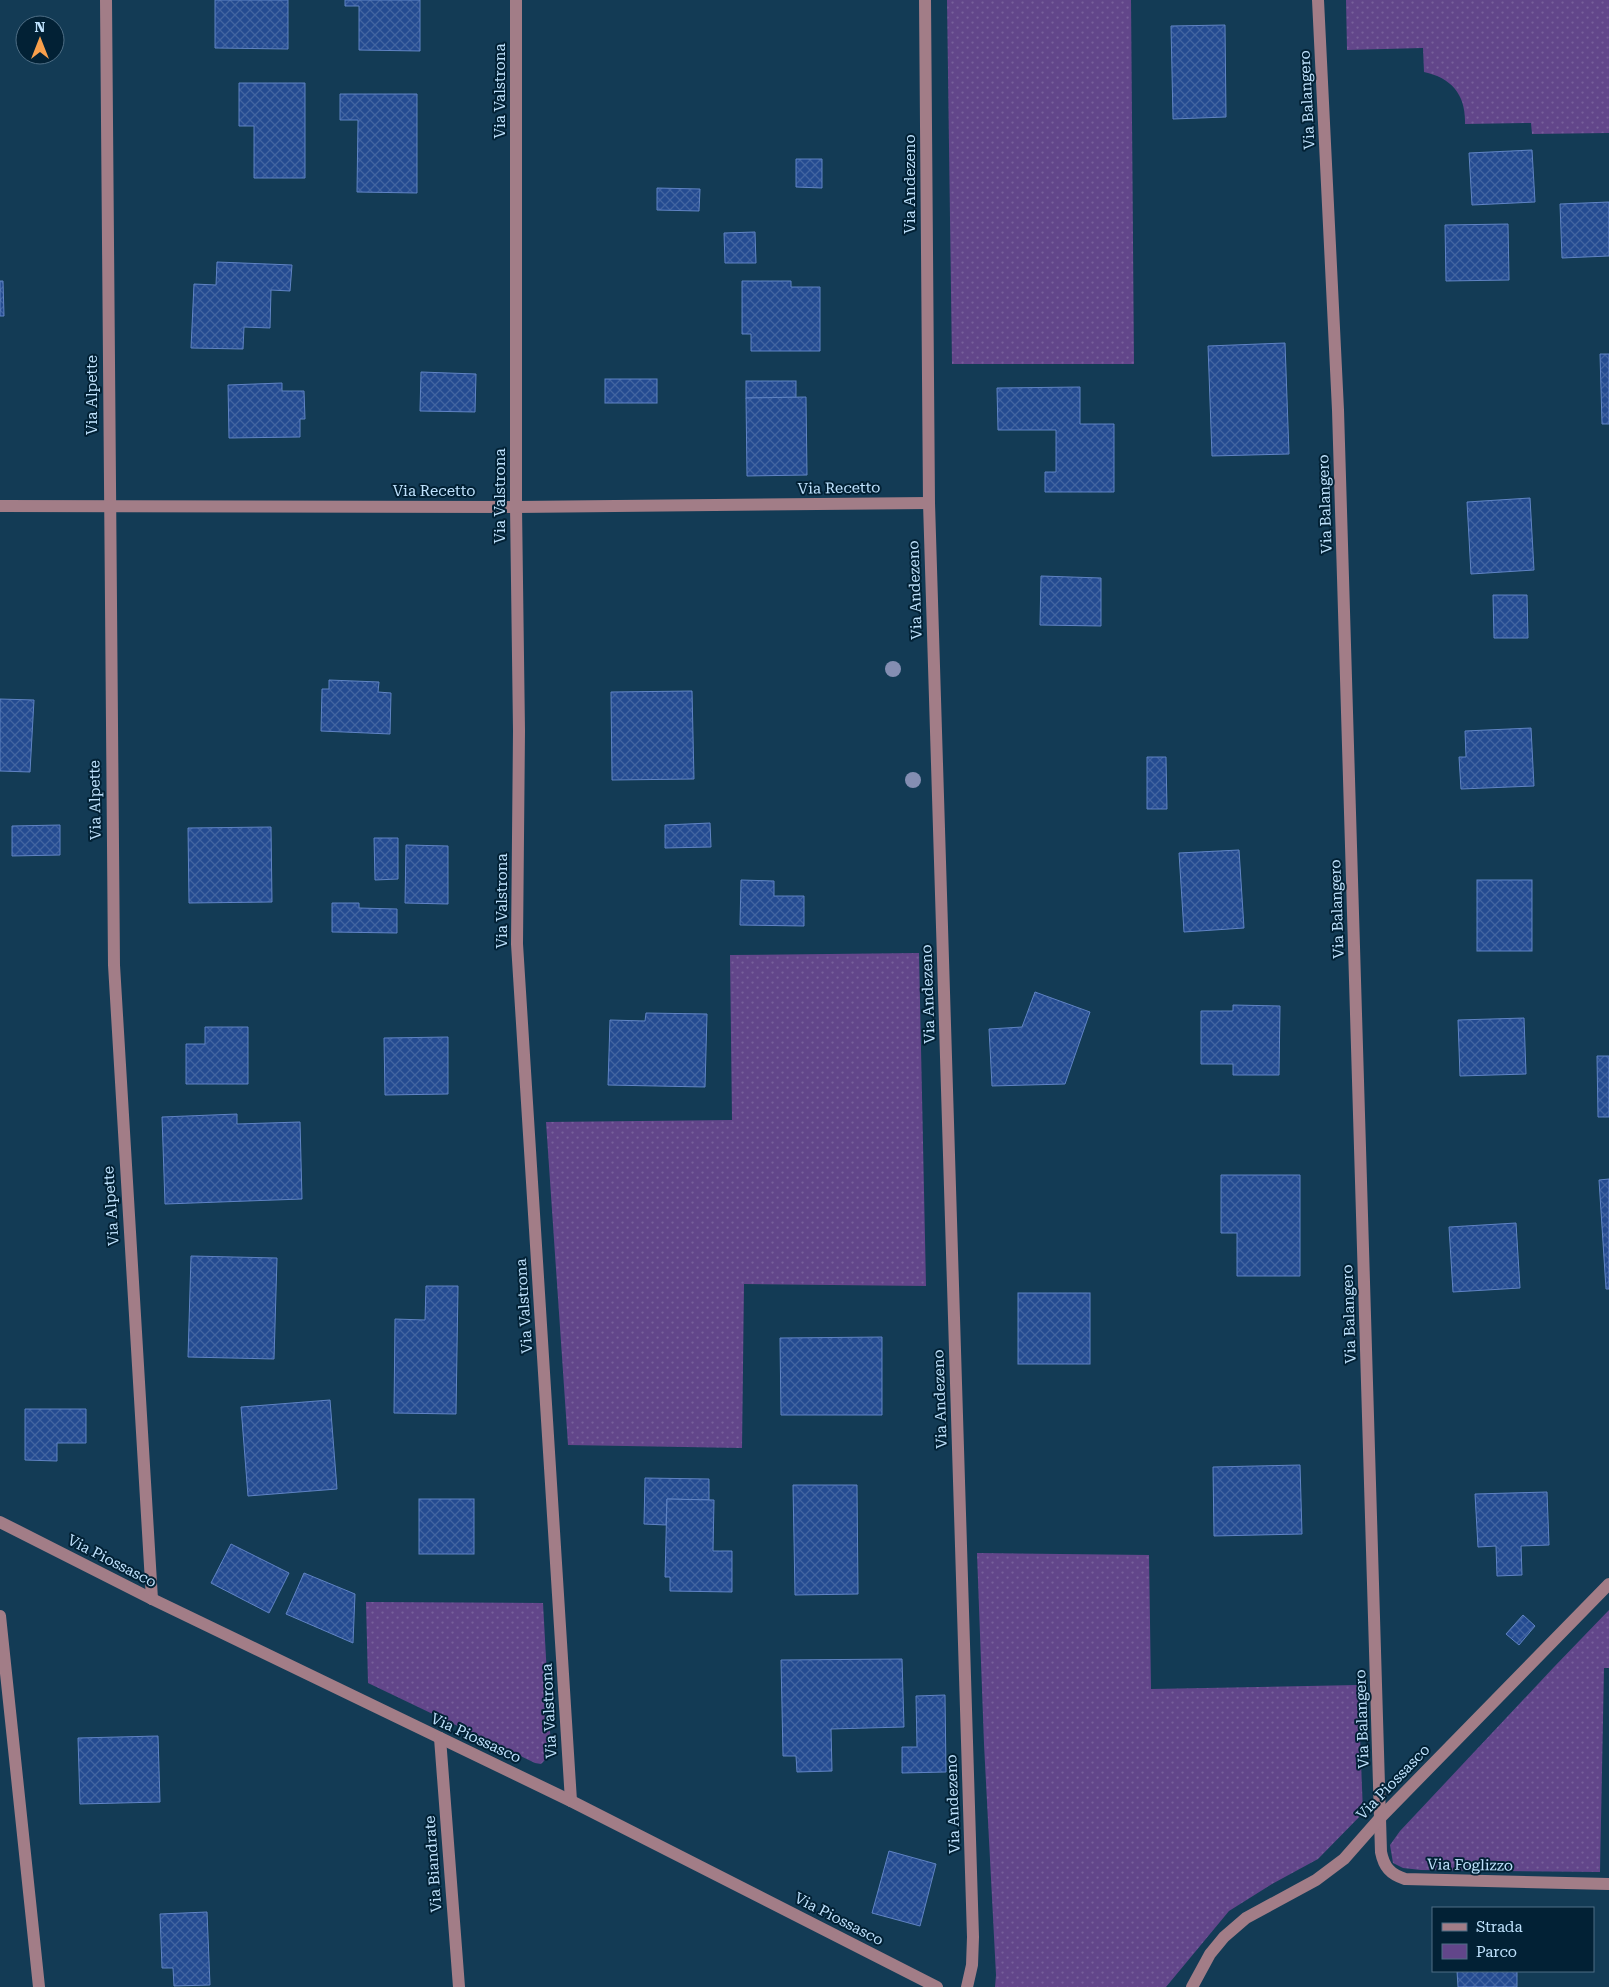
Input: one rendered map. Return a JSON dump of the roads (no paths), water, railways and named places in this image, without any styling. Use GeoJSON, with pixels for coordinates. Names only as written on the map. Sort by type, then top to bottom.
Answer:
{"type":"FeatureCollection","features":[{"type":"Feature","properties":{"kind":"street","name":"Via Alpette"},"geometry":{"type":"LineString","coordinates":[[106,0],[108,506],[114,965],[152,1599]]}},
{"type":"Feature","properties":{"kind":"street","name":"Via Valstrona"},"geometry":{"type":"LineString","coordinates":[[516,0],[516,508],[519,731],[517,944],[571,1800]]}},
{"type":"Feature","properties":{"kind":"street","name":"Via Andezeno"},"geometry":{"type":"LineString","coordinates":[[925,0],[929,503],[973,1937],[972,1965],[967,1987]]}},
{"type":"Feature","properties":{"kind":"street","name":"Via Balangero"},"geometry":{"type":"LineString","coordinates":[[1318,0],[1338,410],[1381,1817]]}},
{"type":"Feature","properties":{"kind":"street","name":"Via Recetto"},"geometry":{"type":"LineString","coordinates":[[0,506],[516,508],[929,503]]}},
{"type":"Feature","properties":{"kind":"street","name":"Via Piossasco"},"geometry":{"type":"LineString","coordinates":[[0,1522],[152,1599],[571,1800],[936,1987]]}},
{"type":"Feature","properties":{"kind":"street","name":"Via Piossasco"},"geometry":{"type":"LineString","coordinates":[[1192,1987],[1210,1954],[1238,1924],[1254,1912],[1325,1875],[1344,1859],[1381,1817],[1609,1584]]}},
{"type":"Feature","properties":{"kind":"street"},"geometry":{"type":"LineString","coordinates":[[0,1616],[40,1987]]}},
{"type":"Feature","properties":{"kind":"street","name":"Via Biandrate"},"geometry":{"type":"LineString","coordinates":[[440,1738],[459,1987]]}},
{"type":"Feature","properties":{"kind":"street","name":"Via Foglizzo"},"geometry":{"type":"LineString","coordinates":[[1381,1817],[1381,1852],[1383,1863],[1395,1876],[1414,1880],[1609,1884]]}}]}
